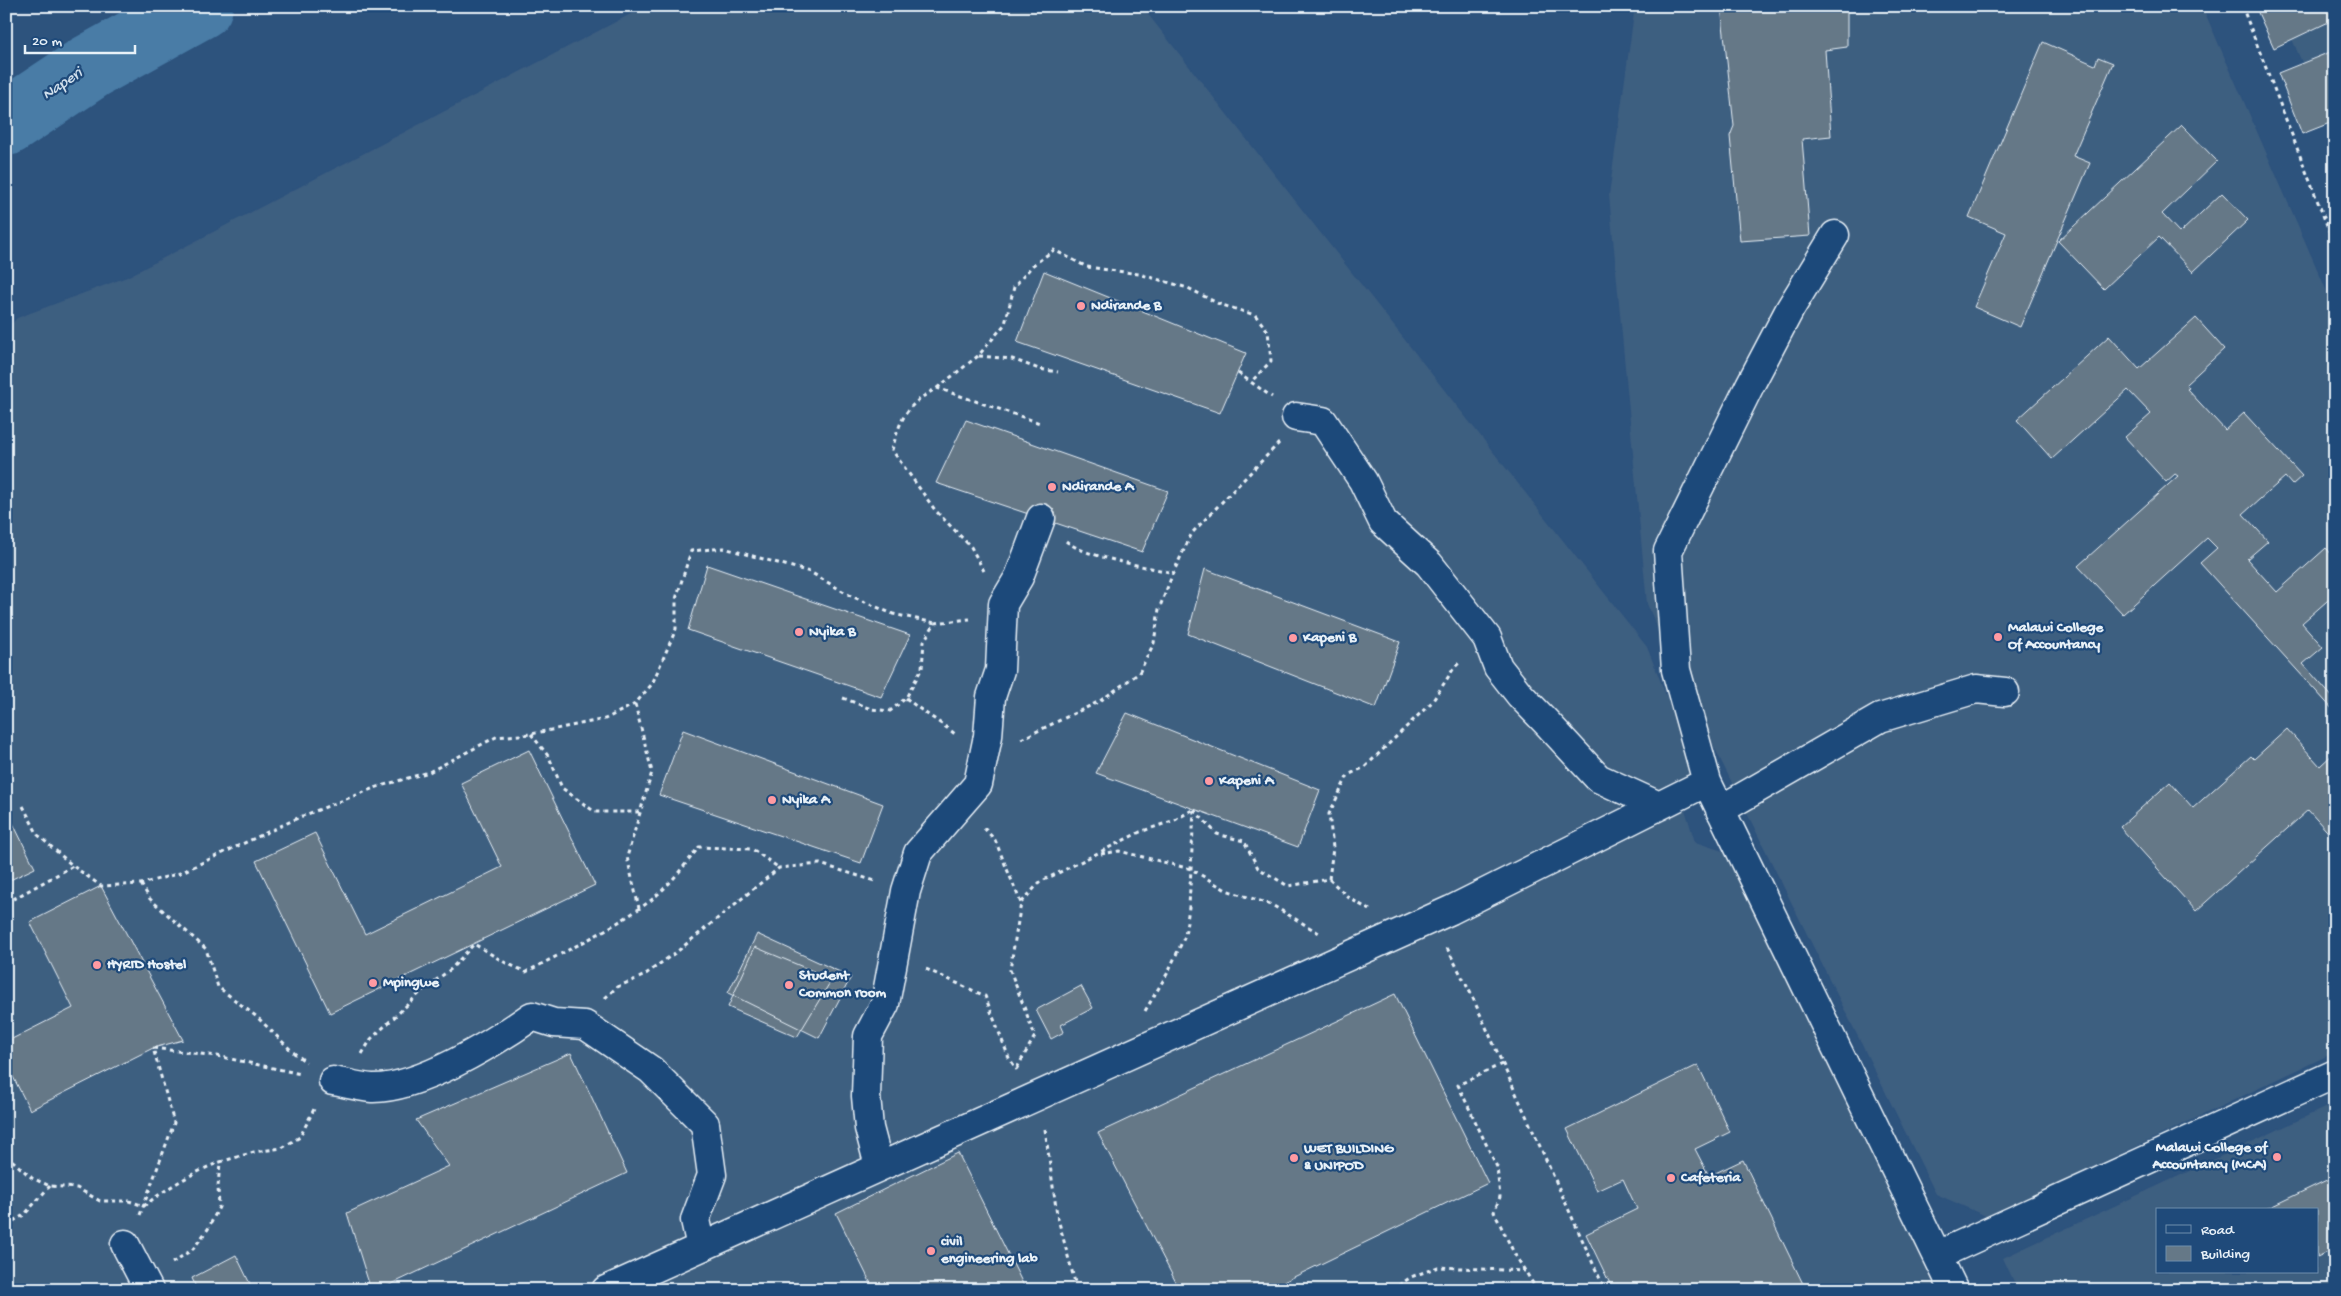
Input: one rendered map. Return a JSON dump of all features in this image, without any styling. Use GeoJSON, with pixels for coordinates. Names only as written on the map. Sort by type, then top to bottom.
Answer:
{"type":"FeatureCollection","features":[{"type":"Feature","properties":{"kind":"street"},"geometry":{"type":"LineString","coordinates":[[1836,235],[1790,309],[1750,385],[1668,551],[1676,670],[1707,782],[1954,1290]]}},
{"type":"Feature","properties":{"kind":"street"},"geometry":{"type":"LineString","coordinates":[[1296,417],[1322,421],[1363,481],[1383,522],[1429,564],[1487,638],[1498,667],[1520,695],[1598,778],[1659,806]]}},
{"type":"Feature","properties":{"kind":"street"},"geometry":{"type":"LineString","coordinates":[[879,1166],[869,1128],[866,1096],[868,1036],[884,1004],[906,891],[918,853],[978,784],[992,697],[1000,670],[1003,604],[1018,577],[1041,518]]}},
{"type":"Feature","properties":{"kind":"street"},"geometry":{"type":"LineString","coordinates":[[1720,810],[1880,718],[1976,689],[2005,692]]}},
{"type":"Feature","properties":{"kind":"street"},"geometry":{"type":"LineString","coordinates":[[606,1290],[1422,924],[1707,782]]}},
{"type":"Feature","properties":{"kind":"street"},"geometry":{"type":"LineString","coordinates":[[334,1081],[372,1088],[417,1080],[504,1036],[532,1016],[554,1023],[586,1025],[651,1070],[705,1124],[712,1175],[695,1220],[701,1247]]}},
{"type":"Feature","properties":{"kind":"street"},"geometry":{"type":"LineString","coordinates":[[1938,1255],[2335,1074]]}},
{"type":"Feature","properties":{"kind":"street"},"geometry":{"type":"LineString","coordinates":[[125,1244],[148,1288]]}},
{"type":"Feature","properties":{"kind":"path"},"geometry":{"type":"LineString","coordinates":[[2242,6],[2335,246]]}},
{"type":"Feature","properties":{"kind":"path"},"geometry":{"type":"LineString","coordinates":[[24,806],[38,835],[73,866],[102,886],[141,884],[180,873],[300,817],[376,787],[429,772],[496,737],[531,734],[605,719],[635,704],[652,684],[676,629],[676,599],[691,551],[724,548],[810,572],[851,596],[893,614],[934,623],[969,619],[1003,604],[970,547],[935,510],[892,450],[899,424],[916,399],[936,388],[978,356],[1005,324],[1014,287],[1032,265],[1054,250],[1087,267],[1139,274],[1188,288],[1219,304],[1255,315],[1268,331],[1271,360],[1251,382]]}},
{"type":"Feature","properties":{"kind":"path"},"geometry":{"type":"LineString","coordinates":[[978,356],[1012,360],[1039,369],[1058,372]]}},
{"type":"Feature","properties":{"kind":"path"},"geometry":{"type":"LineString","coordinates":[[906,698],[925,715],[943,724],[960,738],[984,753],[1022,738],[1100,701],[1139,673],[1154,643],[1159,609],[1192,533],[1280,441],[1296,417],[1238,372]]}},
{"type":"Feature","properties":{"kind":"path"},"geometry":{"type":"LineString","coordinates":[[936,388],[1040,423]]}},
{"type":"Feature","properties":{"kind":"path"},"geometry":{"type":"LineString","coordinates":[[1041,518],[1072,546],[1109,558],[1173,573]]}},
{"type":"Feature","properties":{"kind":"path"},"geometry":{"type":"LineString","coordinates":[[843,698],[871,708],[890,711],[906,698],[922,668],[924,641],[934,623]]}},
{"type":"Feature","properties":{"kind":"path"},"geometry":{"type":"LineString","coordinates":[[1329,879],[1332,848],[1329,814],[1348,775],[1365,767],[1432,702],[1454,668],[1487,638]]}},
{"type":"Feature","properties":{"kind":"path"},"geometry":{"type":"LineString","coordinates":[[635,704],[652,772],[626,857],[639,908]]}},
{"type":"Feature","properties":{"kind":"path"},"geometry":{"type":"LineString","coordinates":[[531,734],[549,757],[562,788],[595,812],[639,812]]}},
{"type":"Feature","properties":{"kind":"path"},"geometry":{"type":"LineString","coordinates":[[962,803],[995,840],[1021,903],[1010,970],[1035,1036],[1016,1069]]}},
{"type":"Feature","properties":{"kind":"path"},"geometry":{"type":"LineString","coordinates":[[1194,809],[1217,834],[1244,842],[1258,868],[1288,886],[1329,879]]}},
{"type":"Feature","properties":{"kind":"path"},"geometry":{"type":"LineString","coordinates":[[1021,903],[1040,882],[1140,832],[1175,820],[1194,809]]}},
{"type":"Feature","properties":{"kind":"path"},"geometry":{"type":"LineString","coordinates":[[1144,1013],[1167,974],[1185,936],[1190,907],[1194,809]]}},
{"type":"Feature","properties":{"kind":"path"},"geometry":{"type":"LineString","coordinates":[[144,1206],[166,1188],[194,1172],[254,1152],[282,1148],[300,1137],[312,1112],[334,1081],[358,1058],[371,1039],[424,990],[451,969],[474,944],[504,962],[526,972],[651,900],[675,877],[700,847],[752,849],[780,868]]}},
{"type":"Feature","properties":{"kind":"path"},"geometry":{"type":"LineString","coordinates":[[1098,854],[1119,851],[1191,869],[1226,890],[1272,905],[1352,954]]}},
{"type":"Feature","properties":{"kind":"path"},"geometry":{"type":"LineString","coordinates":[[572,1024],[617,987],[643,976],[679,950],[780,868],[820,864],[906,891]]}},
{"type":"Feature","properties":{"kind":"path"},"geometry":{"type":"LineString","coordinates":[[6,903],[73,866]]}},
{"type":"Feature","properties":{"kind":"path"},"geometry":{"type":"LineString","coordinates":[[1329,879],[1349,898],[1422,924],[1471,994],[1605,1290]]}},
{"type":"Feature","properties":{"kind":"path"},"geometry":{"type":"LineString","coordinates":[[141,884],[150,899],[206,949],[218,987],[257,1017],[294,1053],[334,1081]]}},
{"type":"Feature","properties":{"kind":"path"},"geometry":{"type":"LineString","coordinates":[[893,953],[985,996],[1009,1058],[1016,1069],[1041,1094],[1058,1215],[1076,1290]]}},
{"type":"Feature","properties":{"kind":"path"},"geometry":{"type":"LineString","coordinates":[[125,1244],[144,1206],[158,1161],[174,1123],[153,1048],[217,1056],[334,1081]]}},
{"type":"Feature","properties":{"kind":"path"},"geometry":{"type":"LineString","coordinates":[[1502,1064],[1458,1085],[1497,1168],[1500,1197],[1494,1212],[1537,1290]]}},
{"type":"Feature","properties":{"kind":"path"},"geometry":{"type":"LineString","coordinates":[[6,1155],[32,1178],[50,1186],[77,1188],[100,1201],[129,1201],[144,1206]]}},
{"type":"Feature","properties":{"kind":"path"},"geometry":{"type":"LineString","coordinates":[[148,1288],[159,1270],[193,1249],[208,1229],[219,1207],[220,1162]]}},
{"type":"Feature","properties":{"kind":"path"},"geometry":{"type":"LineString","coordinates":[[6,1225],[24,1216],[50,1186]]}},
{"type":"Feature","properties":{"kind":"path"},"geometry":{"type":"LineString","coordinates":[[1392,1290],[1411,1277],[1438,1268],[1525,1271]]}},
{"type":"Feature","properties":{"kind":"shaded area"},"geometry":{"type":"Polygon","coordinates":[[[646,6],[1137,6],[1147,13],[1647,647],[1694,766],[1679,790],[1695,842],[1732,854],[1938,1290],[6,1290],[6,330],[17,318],[127,277],[646,6]]]}},
{"type":"Feature","properties":{"kind":"shaded area","name":"Malawi College Of Accountancy"},"geometry":{"type":"Polygon","coordinates":[[[1635,6],[2202,6],[2335,310],[2335,1052],[1988,1217],[1936,1194],[1676,670],[1647,604],[1609,195],[1635,6]]]}},
{"type":"Feature","properties":{"kind":"shaded area"},"geometry":{"type":"Polygon","coordinates":[[[2278,6],[2335,6],[2335,140],[2278,6]]]}},
{"type":"Feature","properties":{"kind":"shaded area","name":"Malawi College of Accountancy (MCA)"},"geometry":{"type":"Polygon","coordinates":[[[2335,1103],[2335,1290],[2018,1290],[2003,1258],[2335,1103]]]}},
{"type":"Feature","properties":{"kind":"building"},"geometry":{"type":"Polygon","coordinates":[[[1721,6],[1847,6],[1847,47],[1825,50],[1831,136],[1802,139],[1810,236],[1740,241],[1730,136],[1734,126],[1721,6]]]}},
{"type":"Feature","properties":{"kind":"building"},"geometry":{"type":"Polygon","coordinates":[[[2255,6],[2335,6],[2335,19],[2274,48],[2255,6]]]}},
{"type":"Feature","properties":{"kind":"building"},"geometry":{"type":"Polygon","coordinates":[[[2043,42],[2095,65],[2098,57],[2113,63],[2073,156],[2090,163],[2020,327],[1974,307],[2006,233],[1969,217],[2043,42]]]}},
{"type":"Feature","properties":{"kind":"building"},"geometry":{"type":"Polygon","coordinates":[[[2335,50],[2335,121],[2302,134],[2278,73],[2335,50]]]}},
{"type":"Feature","properties":{"kind":"building"},"geometry":{"type":"Polygon","coordinates":[[[2182,125],[2217,161],[2162,214],[2180,233],[2222,193],[2248,220],[2193,272],[2159,237],[2104,289],[2058,241],[2182,125]]]}},
{"type":"Feature","properties":{"kind":"building","name":"Ndirande B"},"geometry":{"type":"Polygon","coordinates":[[[1044,271],[1246,353],[1220,413],[1017,342],[1044,271]]]}},
{"type":"Feature","properties":{"kind":"building"},"geometry":{"type":"Polygon","coordinates":[[[2196,318],[2224,349],[2186,384],[2189,388],[2187,389],[2225,430],[2244,413],[2302,476],[2292,485],[2285,477],[2243,514],[2268,541],[2247,559],[2277,592],[2326,548],[2335,558],[2335,594],[2302,623],[2323,647],[2303,664],[2335,700],[2335,712],[2200,563],[2217,548],[2207,538],[2123,614],[2078,566],[2178,476],[2175,474],[2166,482],[2125,437],[2151,414],[2128,390],[2052,459],[2017,420],[2109,336],[2139,369],[2196,318]]]}},
{"type":"Feature","properties":{"kind":"building","name":"Ndirande A"},"geometry":{"type":"Polygon","coordinates":[[[966,420],[1168,491],[1142,552],[936,483],[966,420]]]}},
{"type":"Feature","properties":{"kind":"building","name":"Nyika B"},"geometry":{"type":"Polygon","coordinates":[[[707,565],[910,635],[881,697],[688,630],[707,565]]]}},
{"type":"Feature","properties":{"kind":"building","name":"Kapeni B"},"geometry":{"type":"Polygon","coordinates":[[[1205,569],[1400,642],[1376,708],[1188,634],[1205,569]]]}},
{"type":"Feature","properties":{"kind":"building","name":"Kapeni A"},"geometry":{"type":"Polygon","coordinates":[[[1127,713],[1320,790],[1298,847],[1096,773],[1127,713]]]}},
{"type":"Feature","properties":{"kind":"building"},"geometry":{"type":"Polygon","coordinates":[[[2287,729],[2320,766],[2335,752],[2335,840],[2308,810],[2196,911],[2120,827],[2170,782],[2193,808],[2251,756],[2254,759],[2287,729]]]}},
{"type":"Feature","properties":{"kind":"building","name":"Nyika A"},"geometry":{"type":"Polygon","coordinates":[[[683,730],[883,804],[861,863],[659,795],[683,730]]]}},
{"type":"Feature","properties":{"kind":"building"},"geometry":{"type":"Polygon","coordinates":[[[529,750],[595,885],[330,1013],[256,861],[315,833],[365,934],[502,867],[461,783],[529,750]]]}},
{"type":"Feature","properties":{"kind":"building"},"geometry":{"type":"Polygon","coordinates":[[[6,809],[35,868],[6,882],[6,809]]]}},
{"type":"Feature","properties":{"kind":"building","name":"HYRID Hostel"},"geometry":{"type":"Polygon","coordinates":[[[101,886],[183,1040],[153,1048],[30,1110],[6,1063],[6,1042],[73,1008],[30,922],[101,886]]]}},
{"type":"Feature","properties":{"kind":"building","name":"Student Common room"},"geometry":{"type":"Polygon","coordinates":[[[757,934],[851,977],[819,1038],[728,993],[757,934]]]}},
{"type":"Feature","properties":{"kind":"building","name":"Student Common room"},"geometry":{"type":"Polygon","coordinates":[[[755,947],[832,979],[797,1037],[728,1007],[755,947]]]}},
{"type":"Feature","properties":{"kind":"building"},"geometry":{"type":"Polygon","coordinates":[[[1081,986],[1093,1008],[1061,1025],[1064,1032],[1051,1039],[1036,1010],[1081,986]]]}},
{"type":"Feature","properties":{"kind":"building","name":"WET BUILDING & UNIPOD"},"geometry":{"type":"Polygon","coordinates":[[[1395,994],[1488,1183],[1267,1290],[1180,1290],[1098,1133],[1395,994]]]}},
{"type":"Feature","properties":{"kind":"building"},"geometry":{"type":"Polygon","coordinates":[[[571,1053],[627,1173],[379,1290],[371,1290],[347,1213],[449,1166],[416,1120],[571,1053]]]}},
{"type":"Feature","properties":{"kind":"building","name":"Cafeteria"},"geometry":{"type":"Polygon","coordinates":[[[1698,1065],[1730,1132],[1695,1149],[1709,1176],[1743,1160],[1806,1290],[1613,1290],[1586,1234],[1637,1209],[1623,1179],[1597,1191],[1567,1129],[1698,1065]]]}},
{"type":"Feature","properties":{"kind":"building","name":"civil engineering lab"},"geometry":{"type":"Polygon","coordinates":[[[958,1153],[1026,1290],[874,1290],[836,1213],[958,1153]]]}},
{"type":"Feature","properties":{"kind":"building"},"geometry":{"type":"Polygon","coordinates":[[[2335,1176],[2335,1249],[2318,1257],[2318,1208],[2268,1208],[2335,1176]]]}},
{"type":"Feature","properties":{"kind":"building"},"geometry":{"type":"Polygon","coordinates":[[[236,1255],[253,1290],[197,1290],[192,1278],[236,1255]]]}},
{"type":"Feature","properties":{"kind":"waterway","name":"Naperi"},"geometry":{"type":"LineString","coordinates":[[6,123],[90,67],[200,6]]}},
{"type":"Feature","properties":{"kind":"place","name":"Ndirande B"},"geometry":{"type":"Point","coordinates":[1081,306]}},
{"type":"Feature","properties":{"kind":"place","name":"Ndirande A"},"geometry":{"type":"Point","coordinates":[1052,487]}},
{"type":"Feature","properties":{"kind":"place","name":"Nyika B"},"geometry":{"type":"Point","coordinates":[799,632]}},
{"type":"Feature","properties":{"kind":"place","name":"Malawi College Of Accountancy"},"geometry":{"type":"Point","coordinates":[1998,637]}},
{"type":"Feature","properties":{"kind":"place","name":"Kapeni B"},"geometry":{"type":"Point","coordinates":[1293,638]}},
{"type":"Feature","properties":{"kind":"place","name":"Kapeni A"},"geometry":{"type":"Point","coordinates":[1209,781]}},
{"type":"Feature","properties":{"kind":"place","name":"Nyika A"},"geometry":{"type":"Point","coordinates":[772,800]}},
{"type":"Feature","properties":{"kind":"place","name":"HYRID Hostel"},"geometry":{"type":"Point","coordinates":[97,965]}},
{"type":"Feature","properties":{"kind":"place","name":"Mpingwe"},"geometry":{"type":"Point","coordinates":[373,983]}},
{"type":"Feature","properties":{"kind":"place","name":"Student Common room"},"geometry":{"type":"Point","coordinates":[789,985]}},
{"type":"Feature","properties":{"kind":"place","name":"Malawi College of Accountancy (MCA)"},"geometry":{"type":"Point","coordinates":[2277,1157]}},
{"type":"Feature","properties":{"kind":"place","name":"WET BUILDING & UNIPOD"},"geometry":{"type":"Point","coordinates":[1294,1158]}},
{"type":"Feature","properties":{"kind":"place","name":"Cafeteria"},"geometry":{"type":"Point","coordinates":[1671,1178]}},
{"type":"Feature","properties":{"kind":"place","name":"civil engineering lab"},"geometry":{"type":"Point","coordinates":[931,1251]}}]}
